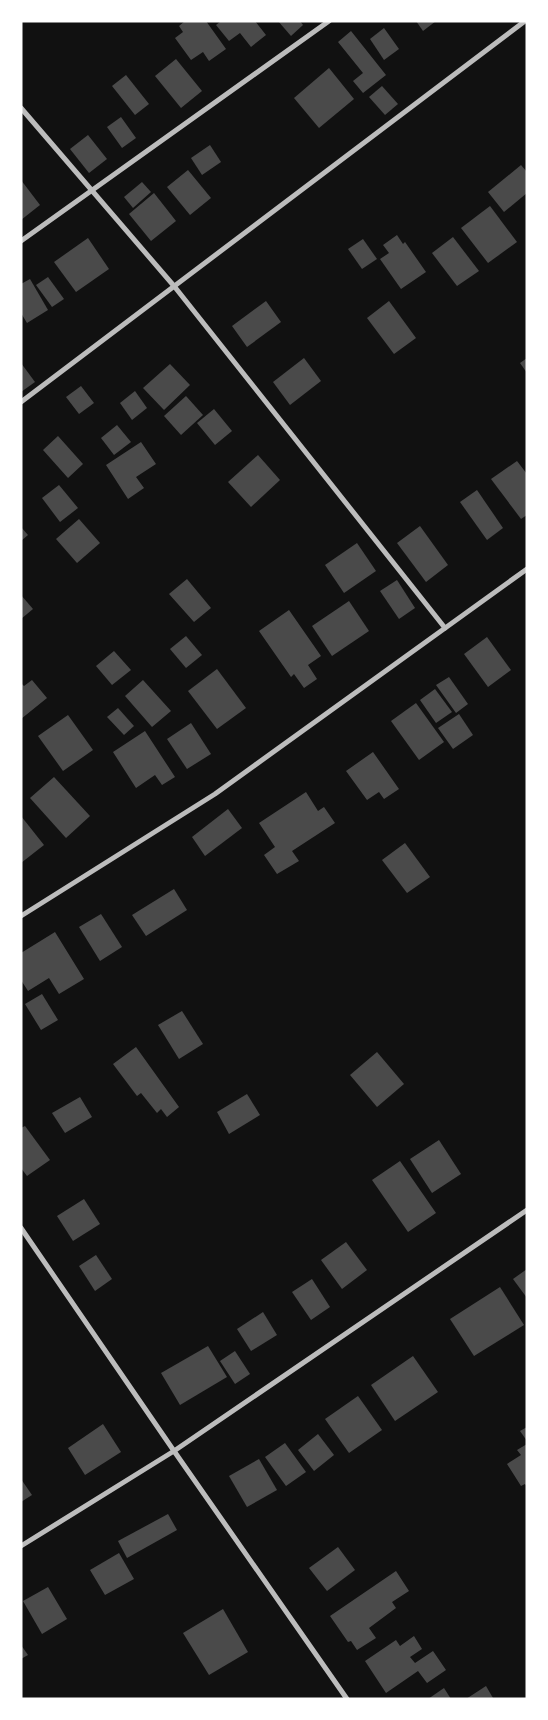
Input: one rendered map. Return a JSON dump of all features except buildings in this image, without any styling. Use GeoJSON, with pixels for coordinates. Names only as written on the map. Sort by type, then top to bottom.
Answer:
{"type":"FeatureCollection","features":[{"type":"Feature","properties":{"kind":"street"},"geometry":{"type":"LineString","coordinates":[[21,242],[328,21]]}},
{"type":"Feature","properties":{"kind":"street"},"geometry":{"type":"LineString","coordinates":[[21,402],[525,21]]}},
{"type":"Feature","properties":{"kind":"street"},"geometry":{"type":"LineString","coordinates":[[21,108],[174,286],[445,628]]}},
{"type":"Feature","properties":{"kind":"street"},"geometry":{"type":"LineString","coordinates":[[21,916],[215,794],[527,569]]}},
{"type":"Feature","properties":{"kind":"street"},"geometry":{"type":"LineString","coordinates":[[21,1546],[174,1451],[527,1210]]}},
{"type":"Feature","properties":{"kind":"street"},"geometry":{"type":"LineString","coordinates":[[21,1228],[347,1699]]}}]}
